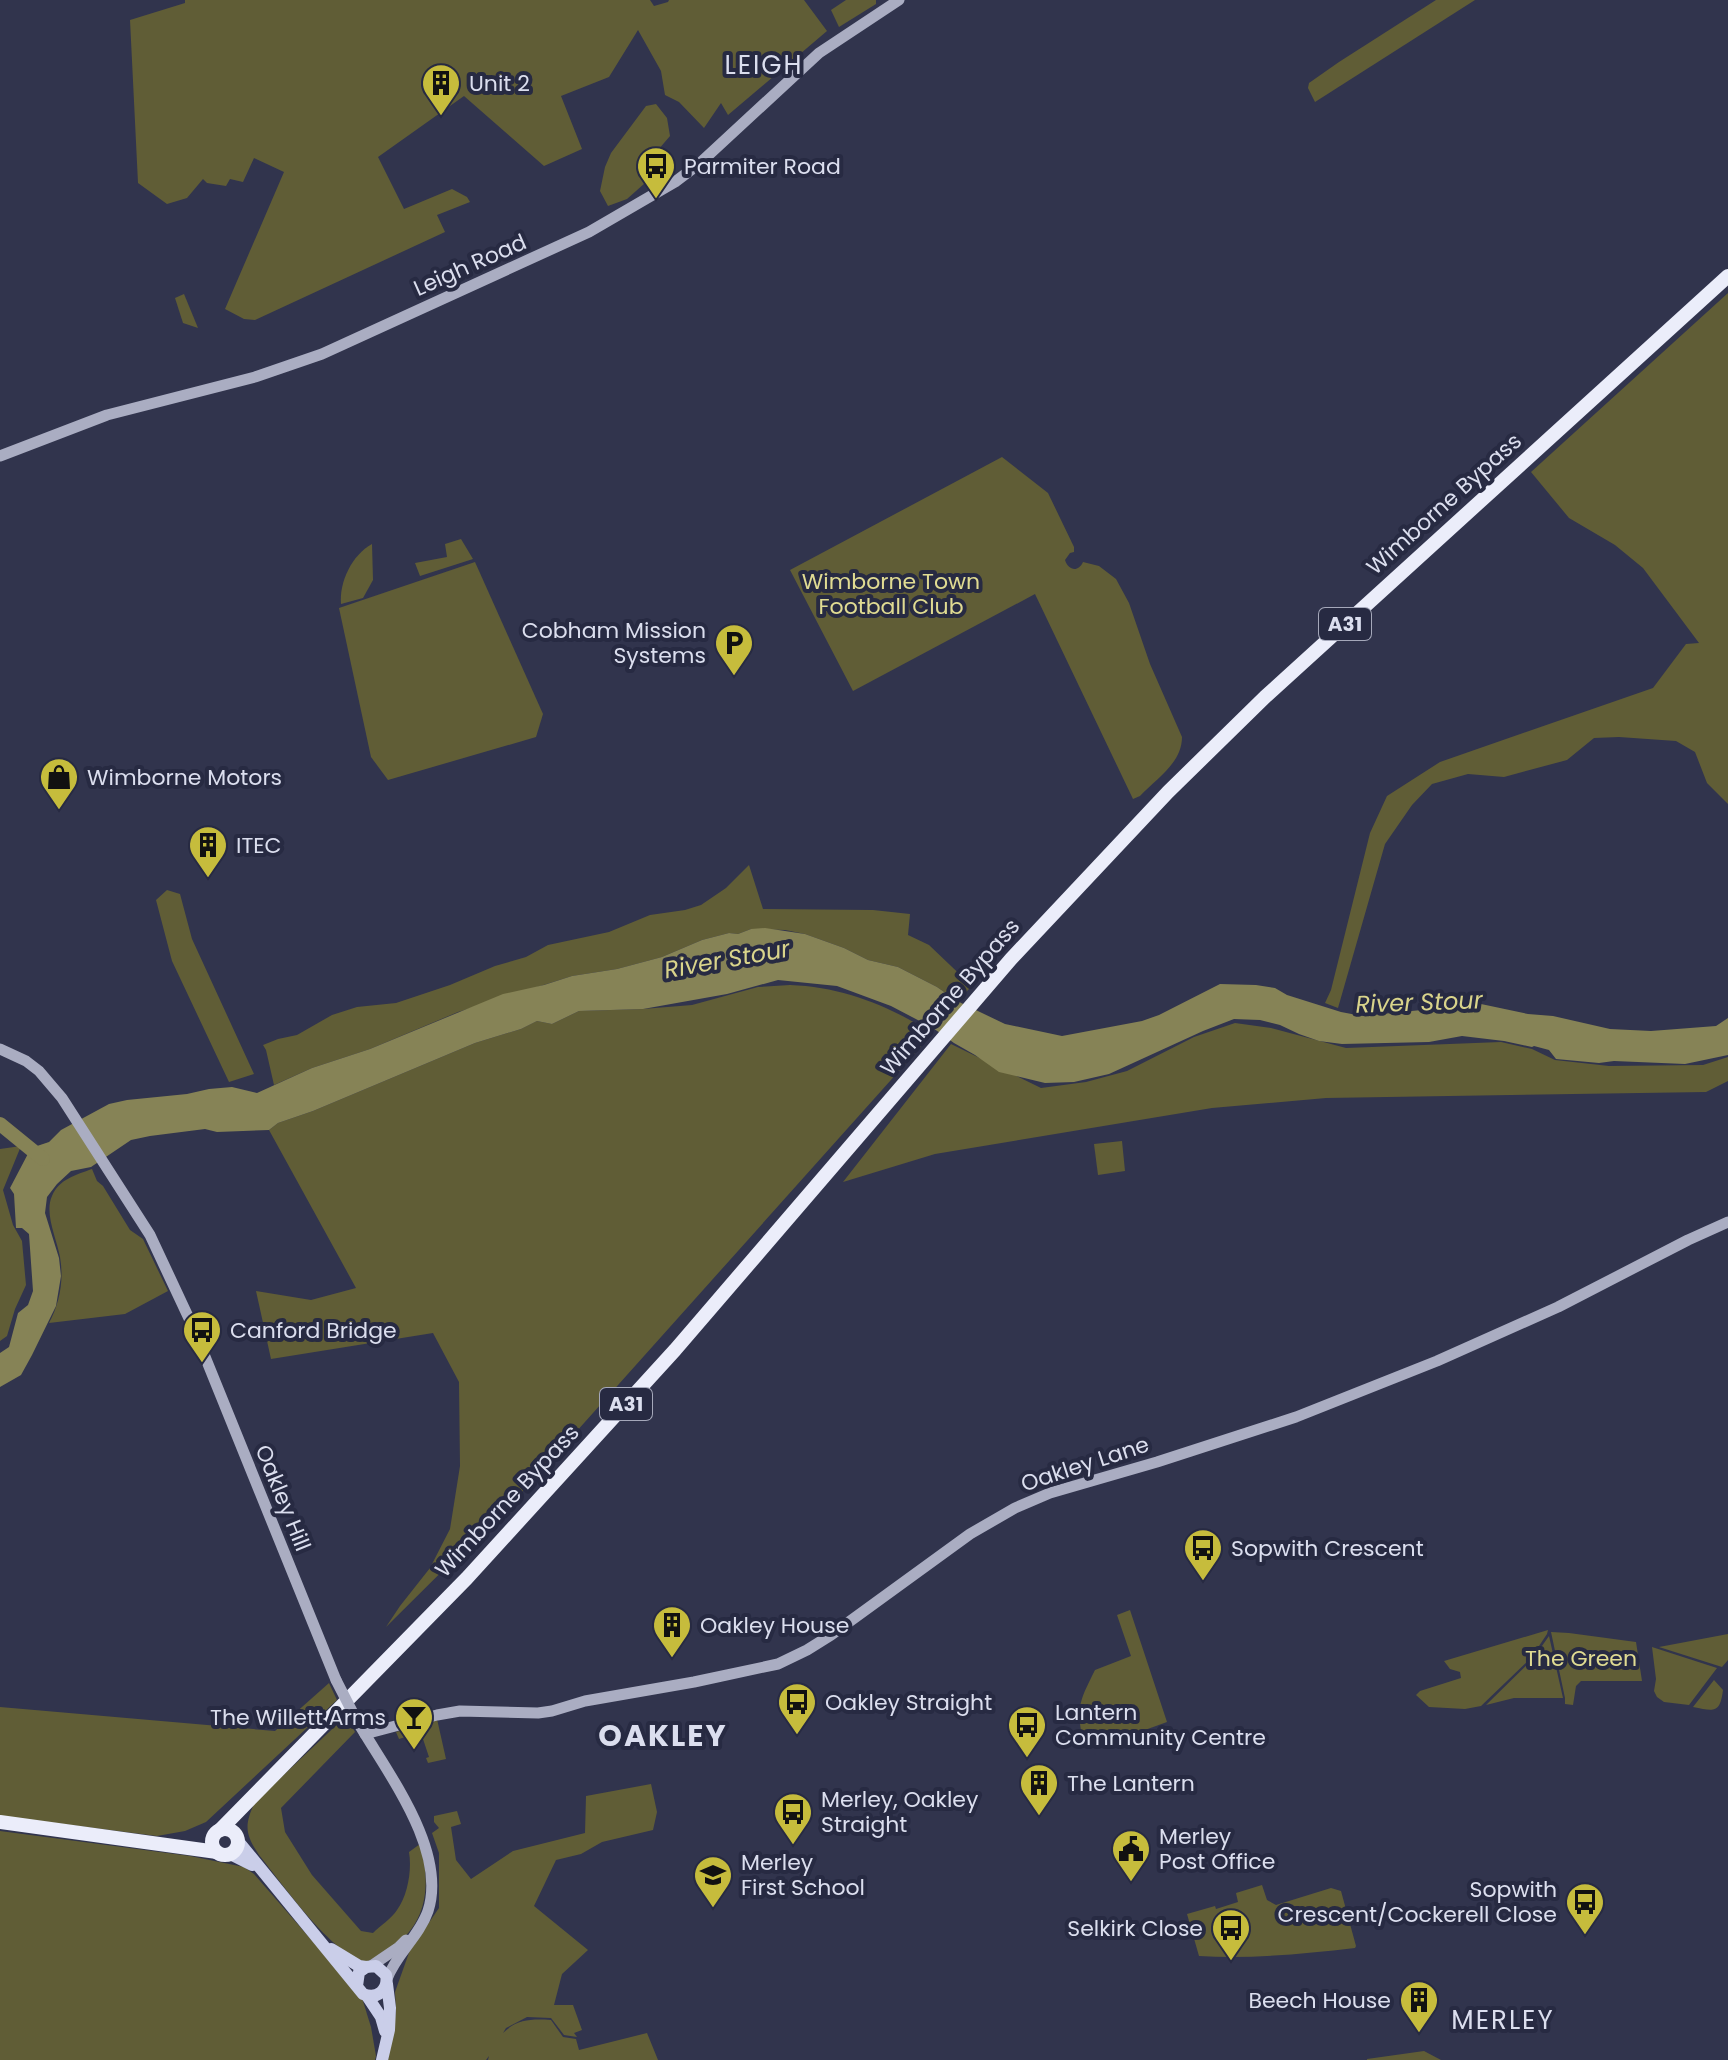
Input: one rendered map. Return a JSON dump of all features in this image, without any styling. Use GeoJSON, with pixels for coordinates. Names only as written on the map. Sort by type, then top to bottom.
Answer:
{"type":"FeatureCollection","features":[{"type":"Feature","properties":{"kind":"highway","name":"Wimborne Bypass"},"geometry":{"type":"LineString","coordinates":[[173,1845],[191,1842],[218,1831],[467,1578],[675,1350],[1057,908],[1168,792],[1265,697],[1728,276]]}},
{"type":"Feature","properties":{"kind":"highway","name":"Wimborne Bypass"},"geometry":{"type":"LineString","coordinates":[[0,1822],[173,1845],[231,1847],[255,1795]]}},
{"type":"Feature","properties":{"kind":"highway"},"geometry":{"type":"LineString","coordinates":[[218,1831],[233,1831],[231,1847],[212,1842],[218,1831]]}},
{"type":"Feature","properties":{"kind":"main road","name":"Leigh Road"},"geometry":{"type":"LineString","coordinates":[[0,456],[107,415],[255,377],[322,354],[589,232],[675,182],[700,163],[819,53],[899,0]]}},
{"type":"Feature","properties":{"kind":"main road","name":"Oakley Hill"},"geometry":{"type":"LineString","coordinates":[[0,1049],[39,1071],[62,1098],[150,1235],[193,1327],[336,1680],[423,1838],[431,1881],[428,1909],[387,1982]]}},
{"type":"Feature","properties":{"kind":"main road","name":"Oakley Lane"},"geometry":{"type":"LineString","coordinates":[[365,1734],[460,1711],[552,1711],[585,1701],[778,1664],[831,1635],[970,1534],[1015,1508],[1063,1489],[1296,1417],[1437,1361],[1558,1307],[1728,1222]]}},
{"type":"Feature","properties":{"kind":"main road"},"geometry":{"type":"LineString","coordinates":[[231,1847],[261,1871],[367,1996],[381,2017],[387,2038]]}},
{"type":"Feature","properties":{"kind":"main road"},"geometry":{"type":"LineString","coordinates":[[357,1986],[357,1977],[362,1969],[399,1947],[422,1923]]}},
{"type":"Feature","properties":{"kind":"main road"},"geometry":{"type":"LineString","coordinates":[[319,1940],[359,1966],[380,1968],[387,1982],[390,2008],[382,2060]]}},
{"type":"Feature","properties":{"kind":"main road"},"geometry":{"type":"LineString","coordinates":[[367,1996],[382,1993],[387,1982]]}},
{"type":"Feature","properties":{"kind":"green space"},"geometry":{"type":"Polygon","coordinates":[[[185,0],[650,0],[654,6],[669,0],[804,0],[827,31],[728,115],[721,103],[704,128],[679,102],[665,95],[661,71],[638,30],[609,77],[561,96],[582,149],[544,166],[464,96],[378,157],[404,209],[452,189],[467,197],[470,202],[437,215],[445,232],[255,320],[244,319],[225,309],[284,172],[254,158],[243,182],[230,179],[226,186],[207,183],[203,179],[187,198],[167,204],[138,183],[130,20],[185,3],[185,0]]]}},
{"type":"Feature","properties":{"kind":"green space"},"geometry":{"type":"Polygon","coordinates":[[[846,0],[876,0],[876,4],[839,27],[831,10],[846,0]]]}},
{"type":"Feature","properties":{"kind":"green space"},"geometry":{"type":"Polygon","coordinates":[[[1436,0],[1475,0],[1315,102],[1308,88],[1309,83],[1436,0]]]}},
{"type":"Feature","properties":{"kind":"green space"},"geometry":{"type":"Polygon","coordinates":[[[656,104],[667,118],[670,136],[658,150],[654,175],[627,199],[608,206],[600,191],[611,153],[646,106],[656,104]]]}},
{"type":"Feature","properties":{"kind":"green space"},"geometry":{"type":"Polygon","coordinates":[[[1728,293],[1728,804],[1707,783],[1695,752],[1676,741],[1619,737],[1594,738],[1567,760],[1504,777],[1468,774],[1432,784],[1412,805],[1385,844],[1338,1008],[1325,1003],[1331,990],[1370,833],[1387,796],[1440,762],[1653,688],[1686,644],[1699,643],[1643,568],[1615,545],[1569,518],[1531,472],[1728,293]]]}},
{"type":"Feature","properties":{"kind":"green space"},"geometry":{"type":"Polygon","coordinates":[[[184,294],[198,328],[183,323],[175,298],[184,294]]]}},
{"type":"Feature","properties":{"kind":"green space","name":"Wimborne Town Football Club"},"geometry":{"type":"Polygon","coordinates":[[[1002,457],[1048,493],[1074,547],[1074,552],[1065,560],[1068,566],[1076,569],[1083,562],[1099,566],[1116,579],[1129,603],[1150,664],[1182,737],[1173,762],[1140,796],[1133,799],[1035,594],[853,691],[790,570],[1002,457]]]}},
{"type":"Feature","properties":{"kind":"green space"},"geometry":{"type":"Polygon","coordinates":[[[461,539],[473,559],[420,576],[415,563],[447,557],[445,544],[461,539]]]}},
{"type":"Feature","properties":{"kind":"green space"},"geometry":{"type":"Polygon","coordinates":[[[372,544],[373,580],[363,598],[341,604],[342,587],[348,570],[358,555],[372,544]]]}},
{"type":"Feature","properties":{"kind":"green space"},"geometry":{"type":"Polygon","coordinates":[[[475,562],[543,714],[536,737],[388,780],[371,757],[339,608],[475,562]]]}},
{"type":"Feature","properties":{"kind":"green space"},"geometry":{"type":"Polygon","coordinates":[[[749,865],[763,909],[873,910],[910,914],[908,935],[929,945],[972,986],[957,1001],[898,967],[868,960],[805,934],[751,929],[702,940],[662,957],[617,969],[572,976],[458,1012],[274,1085],[263,1045],[297,1035],[332,1015],[357,1007],[396,1003],[526,957],[548,945],[609,932],[650,915],[701,905],[726,888],[749,865]]]}},
{"type":"Feature","properties":{"kind":"green space"},"geometry":{"type":"Polygon","coordinates":[[[167,890],[180,894],[192,939],[254,1074],[229,1082],[172,961],[156,900],[167,890]]]}},
{"type":"Feature","properties":{"kind":"green space"},"geometry":{"type":"Polygon","coordinates":[[[790,985],[829,990],[865,1000],[933,1033],[525,1489],[386,1627],[430,1568],[450,1529],[460,1466],[459,1382],[433,1333],[271,1359],[256,1291],[311,1300],[356,1288],[269,1130],[278,1123],[537,1021],[552,1024],[579,1011],[692,1005],[758,987],[790,985]]]}},
{"type":"Feature","properties":{"kind":"green space"},"geometry":{"type":"Polygon","coordinates":[[[1235,1023],[1271,1028],[1346,1048],[1501,1042],[1532,1049],[1555,1060],[1609,1066],[1703,1065],[1728,1057],[1728,1081],[1706,1092],[1326,1098],[1212,1108],[935,1154],[843,1182],[951,1044],[1041,1088],[1086,1082],[1127,1071],[1194,1037],[1235,1023]]]}},
{"type":"Feature","properties":{"kind":"green space"},"geometry":{"type":"Polygon","coordinates":[[[1122,1141],[1125,1171],[1098,1175],[1094,1144],[1122,1141]]]}},
{"type":"Feature","properties":{"kind":"green space"},"geometry":{"type":"Polygon","coordinates":[[[21,1146],[3,1190],[13,1225],[22,1241],[26,1285],[7,1336],[0,1341],[0,1149],[21,1146]]]}},
{"type":"Feature","properties":{"kind":"green space"},"geometry":{"type":"Polygon","coordinates":[[[92,1169],[130,1230],[143,1239],[168,1291],[125,1314],[49,1323],[58,1299],[62,1274],[50,1218],[50,1203],[55,1190],[64,1182],[92,1169]]]}},
{"type":"Feature","properties":{"kind":"green space"},"geometry":{"type":"Polygon","coordinates":[[[1130,1610],[1167,1722],[1109,1743],[1107,1736],[1084,1745],[1079,1714],[1082,1699],[1095,1670],[1131,1656],[1117,1615],[1130,1610]]]}},
{"type":"Feature","properties":{"kind":"green space"},"geometry":{"type":"Polygon","coordinates":[[[1548,1630],[1531,1658],[1481,1706],[1465,1709],[1429,1707],[1416,1695],[1461,1678],[1460,1672],[1450,1669],[1444,1661],[1548,1630]]]}},
{"type":"Feature","properties":{"kind":"green space","name":"The Green"},"geometry":{"type":"Polygon","coordinates":[[[1551,1632],[1636,1642],[1642,1681],[1581,1681],[1576,1686],[1573,1705],[1565,1704],[1551,1632]]]}},
{"type":"Feature","properties":{"kind":"green space"},"geometry":{"type":"Polygon","coordinates":[[[1728,1634],[1728,1660],[1722,1667],[1659,1647],[1728,1634]]]}},
{"type":"Feature","properties":{"kind":"green space"},"geometry":{"type":"Polygon","coordinates":[[[1549,1636],[1563,1698],[1514,1698],[1486,1705],[1532,1660],[1549,1636]]]}},
{"type":"Feature","properties":{"kind":"green space"},"geometry":{"type":"Polygon","coordinates":[[[1652,1647],[1717,1668],[1689,1705],[1664,1702],[1657,1697],[1652,1647]]]}},
{"type":"Feature","properties":{"kind":"green space"},"geometry":{"type":"Polygon","coordinates":[[[1714,1680],[1723,1690],[1718,1707],[1711,1710],[1693,1707],[1714,1680]]]}},
{"type":"Feature","properties":{"kind":"green space"},"geometry":{"type":"Polygon","coordinates":[[[329,1683],[337,1700],[206,1822],[185,1831],[157,1836],[0,1816],[0,1707],[275,1731],[329,1683]]]}},
{"type":"Feature","properties":{"kind":"green space"},"geometry":{"type":"Polygon","coordinates":[[[346,1716],[355,1732],[281,1808],[285,1832],[312,1875],[361,1931],[373,1933],[397,1910],[408,1882],[409,1852],[420,1844],[426,1884],[416,1921],[399,1942],[367,1962],[339,1947],[308,1917],[259,1855],[248,1829],[255,1802],[346,1716]]]}},
{"type":"Feature","properties":{"kind":"green space"},"geometry":{"type":"Polygon","coordinates":[[[437,1719],[446,1759],[428,1763],[422,1736],[418,1733],[399,1739],[396,1732],[437,1719]]]}},
{"type":"Feature","properties":{"kind":"green space"},"geometry":{"type":"Polygon","coordinates":[[[651,1784],[657,1812],[653,1830],[602,1842],[581,1854],[556,1860],[534,1906],[588,1950],[562,1974],[554,2005],[573,2005],[582,2030],[574,2033],[577,2037],[564,2035],[551,2018],[527,2017],[506,2028],[503,2033],[525,2021],[551,2020],[563,2037],[576,2039],[579,2050],[647,2033],[658,2060],[488,2060],[489,2056],[486,2060],[388,2060],[396,2011],[395,1992],[410,1950],[439,1908],[439,1853],[432,1833],[439,1828],[434,1816],[457,1811],[461,1824],[451,1827],[456,1860],[471,1879],[513,1851],[585,1833],[586,1796],[651,1784]]]}},
{"type":"Feature","properties":{"kind":"green space"},"geometry":{"type":"Polygon","coordinates":[[[0,1831],[190,1856],[244,1867],[254,1874],[362,1998],[371,2027],[375,2060],[0,2060],[0,1831]]]}},
{"type":"Feature","properties":{"kind":"green space"},"geometry":{"type":"Polygon","coordinates":[[[1262,1885],[1267,1900],[1276,1905],[1331,1888],[1341,1891],[1355,1948],[1258,1956],[1199,1956],[1187,1914],[1238,1902],[1236,1893],[1262,1885]]]}},
{"type":"Feature","properties":{"kind":"green space"},"geometry":{"type":"Polygon","coordinates":[[[1424,2051],[1441,2060],[1367,2060],[1367,2059],[1424,2051]]]}},
{"type":"Feature","properties":{"kind":"water","name":"River Stour"},"geometry":{"type":"Polygon","coordinates":[[[765,928],[805,934],[868,960],[898,967],[1005,1024],[1062,1036],[1142,1021],[1220,984],[1256,985],[1275,988],[1287,995],[1362,1016],[1481,1004],[1610,1029],[1651,1031],[1716,1026],[1728,1018],[1728,1055],[1685,1064],[1599,1063],[1556,1059],[1549,1050],[1534,1046],[1462,1036],[1429,1042],[1342,1044],[1319,1041],[1260,1020],[1234,1019],[1109,1074],[1074,1082],[1045,1083],[999,1072],[933,1028],[891,1006],[837,986],[778,980],[727,994],[643,1009],[579,1011],[552,1024],[537,1021],[475,1043],[278,1123],[269,1130],[217,1132],[205,1129],[150,1136],[131,1140],[91,1167],[71,1171],[47,1197],[45,1213],[59,1258],[61,1276],[56,1306],[21,1375],[0,1387],[0,1353],[9,1347],[18,1313],[28,1305],[33,1291],[29,1234],[22,1228],[16,1228],[14,1194],[10,1188],[31,1148],[49,1142],[61,1130],[109,1104],[127,1100],[232,1087],[257,1093],[312,1068],[370,1049],[503,994],[662,957],[702,940],[729,933],[765,928]]]}},
{"type":"Feature","properties":{"kind":"waterway"},"geometry":{"type":"LineString","coordinates":[[0,1124],[43,1159]]}},
{"type":"Feature","properties":{"kind":"place","name":"Unit 2"},"geometry":{"type":"Point","coordinates":[441,117]}},
{"type":"Feature","properties":{"kind":"place","name":"Parmiter Road"},"geometry":{"type":"Point","coordinates":[656,200]}},
{"type":"Feature","properties":{"kind":"place","name":"Cobham Mission Systems"},"geometry":{"type":"Point","coordinates":[734,677]}},
{"type":"Feature","properties":{"kind":"place","name":"Wimborne Motors"},"geometry":{"type":"Point","coordinates":[59,811]}},
{"type":"Feature","properties":{"kind":"place","name":"ITEC"},"geometry":{"type":"Point","coordinates":[208,879]}},
{"type":"Feature","properties":{"kind":"place","name":"Canford Bridge"},"geometry":{"type":"Point","coordinates":[202,1364]}},
{"type":"Feature","properties":{"kind":"place","name":"Sopwith Crescent"},"geometry":{"type":"Point","coordinates":[1203,1582]}},
{"type":"Feature","properties":{"kind":"place","name":"Oakley House"},"geometry":{"type":"Point","coordinates":[672,1659]}},
{"type":"Feature","properties":{"kind":"place","name":"Oakley Straight"},"geometry":{"type":"Point","coordinates":[797,1736]}},
{"type":"Feature","properties":{"kind":"place","name":"The Willett Arms"},"geometry":{"type":"Point","coordinates":[414,1751]}},
{"type":"Feature","properties":{"kind":"place","name":"Lantern Community Centre"},"geometry":{"type":"Point","coordinates":[1027,1759]}},
{"type":"Feature","properties":{"kind":"place","name":"The Lantern"},"geometry":{"type":"Point","coordinates":[1039,1817]}},
{"type":"Feature","properties":{"kind":"place","name":"Merley, Oakley Straight"},"geometry":{"type":"Point","coordinates":[793,1846]}},
{"type":"Feature","properties":{"kind":"place","name":"Merley Post Office"},"geometry":{"type":"Point","coordinates":[1131,1883]}},
{"type":"Feature","properties":{"kind":"place","name":"Merley First School"},"geometry":{"type":"Point","coordinates":[713,1909]}},
{"type":"Feature","properties":{"kind":"place","name":"Sopwith Crescent/Cockerell Close"},"geometry":{"type":"Point","coordinates":[1585,1936]}},
{"type":"Feature","properties":{"kind":"place","name":"Selkirk Close"},"geometry":{"type":"Point","coordinates":[1231,1962]}},
{"type":"Feature","properties":{"kind":"place","name":"Beech House"},"geometry":{"type":"Point","coordinates":[1419,2034]}},
{"type":"Feature","properties":{"kind":"district","name":"LEIGH"},"geometry":{"type":"Point","coordinates":[764,65]}},
{"type":"Feature","properties":{"kind":"district","name":"OAKLEY"},"geometry":{"type":"Point","coordinates":[663,1735]}},
{"type":"Feature","properties":{"kind":"district","name":"MERLEY"},"geometry":{"type":"Point","coordinates":[1503,2020]}}]}
